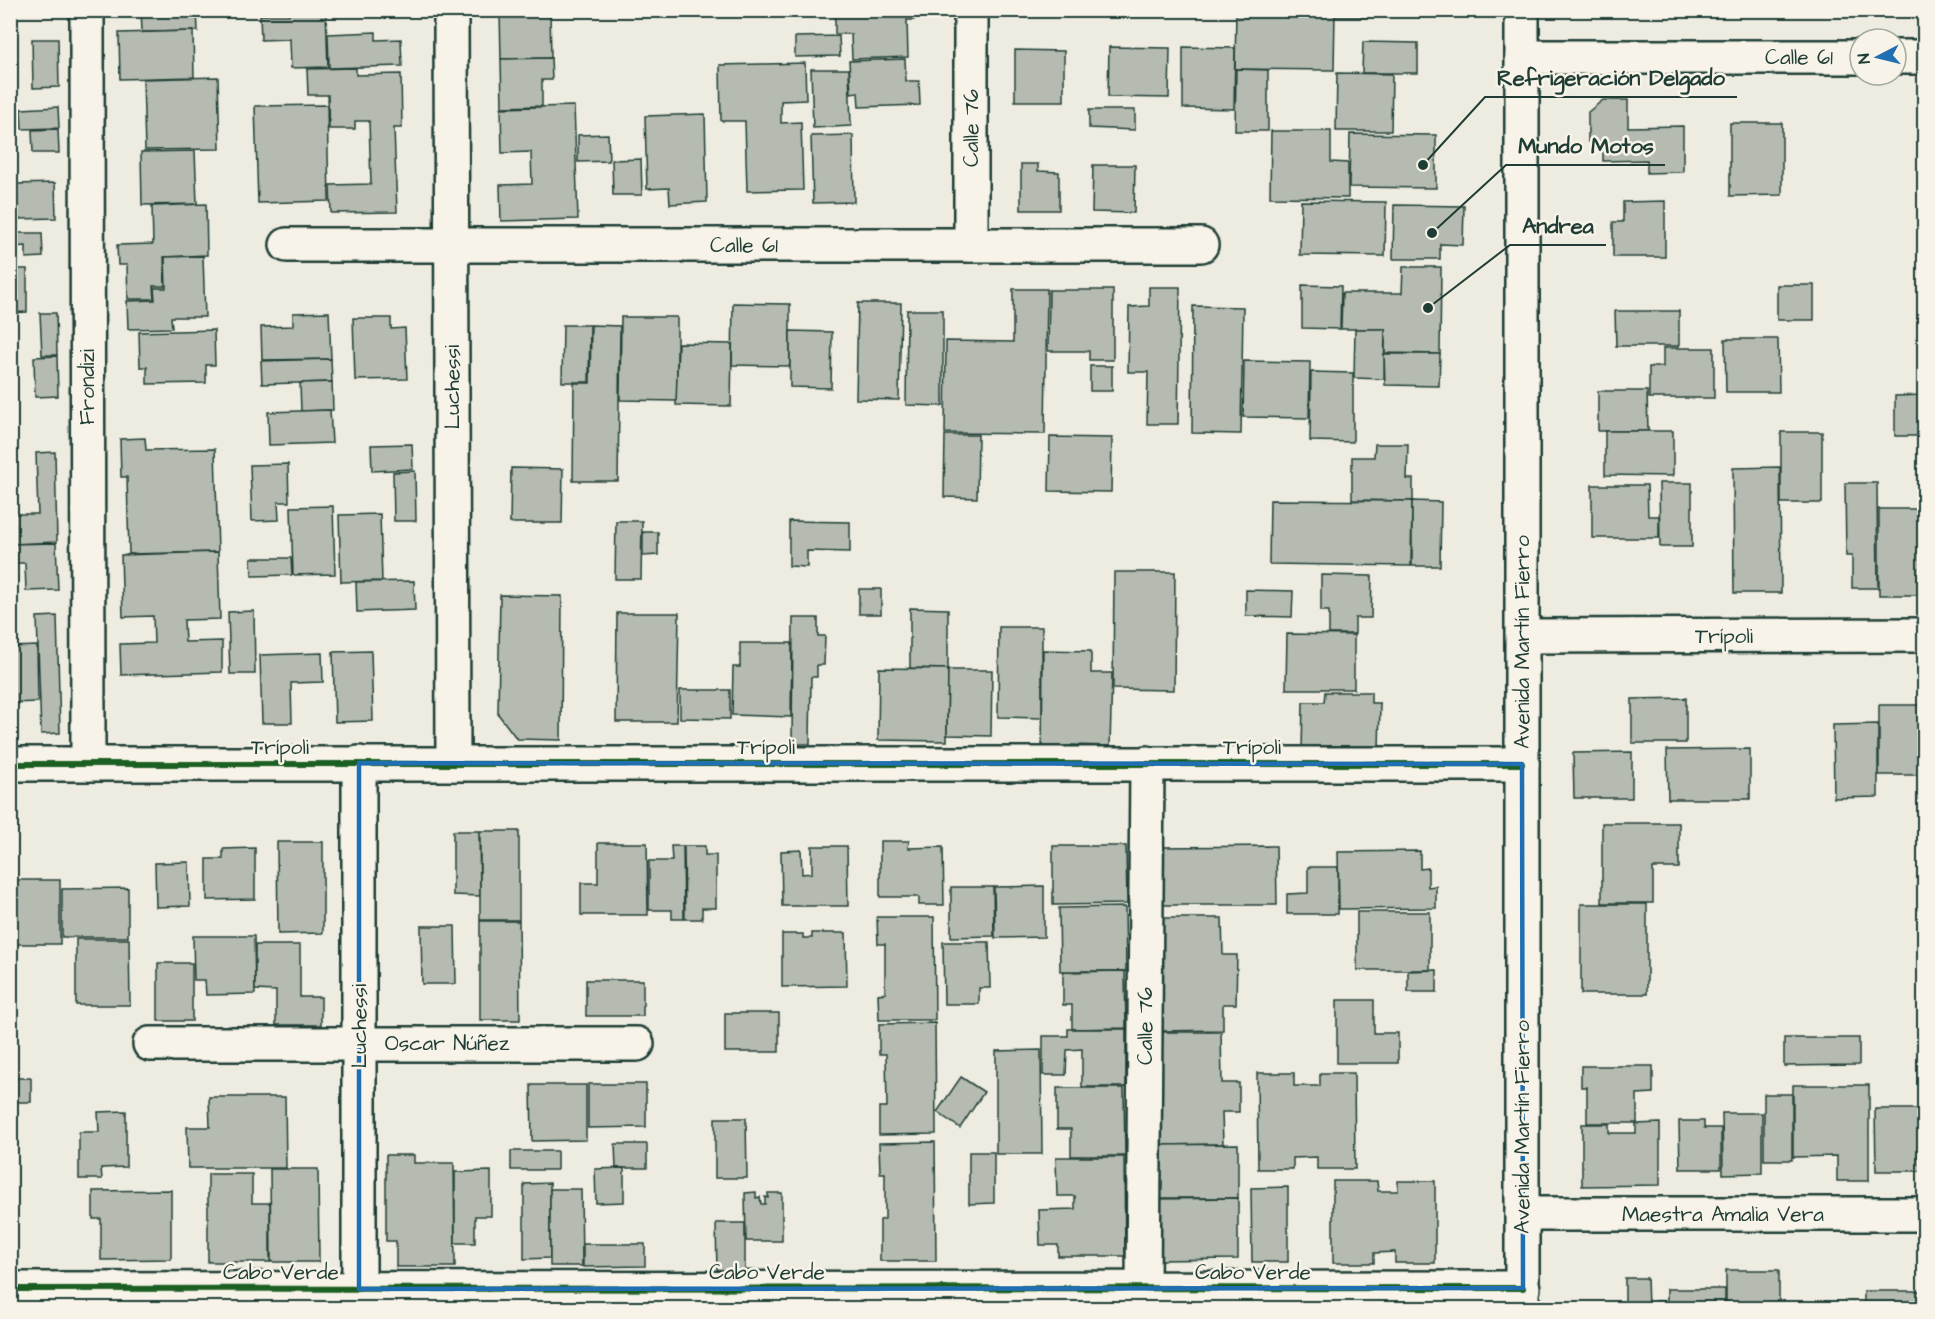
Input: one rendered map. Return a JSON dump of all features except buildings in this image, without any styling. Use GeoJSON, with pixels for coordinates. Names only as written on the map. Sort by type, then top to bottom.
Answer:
{"type":"FeatureCollection","features":[{"type":"Feature","properties":{"kind":"street","name":"Frondizi"},"geometry":{"type":"LineString","coordinates":[[87,10],[88,764]]}},
{"type":"Feature","properties":{"kind":"street","name":"Luchessi"},"geometry":{"type":"LineString","coordinates":[[451,10],[453,764]]}},
{"type":"Feature","properties":{"kind":"street","name":"Calle 76"},"geometry":{"type":"LineString","coordinates":[[971,10],[972,244]]}},
{"type":"Feature","properties":{"kind":"street","name":"Avenida Martín Fierro"},"geometry":{"type":"LineString","coordinates":[[1522,10],[1523,1298]]}},
{"type":"Feature","properties":{"kind":"street","name":"Calle 61"},"geometry":{"type":"LineString","coordinates":[[1522,57],[1848,57]]}},
{"type":"Feature","properties":{"kind":"street"},"geometry":{"type":"LineString","coordinates":[[1908,57],[1924,57]]}},
{"type":"Feature","properties":{"kind":"street","name":"Calle 61"},"geometry":{"type":"LineString","coordinates":[[287,245],[1201,245]]}},
{"type":"Feature","properties":{"kind":"street","name":"Trípoli"},"geometry":{"type":"LineString","coordinates":[[1523,636],[1924,635]]}},
{"type":"Feature","properties":{"kind":"street","name":"Calle 76"},"geometry":{"type":"LineString","coordinates":[[1143,1288],[1147,763]]}},
{"type":"Feature","properties":{"kind":"street","name":"Trípoli"},"geometry":{"type":"LineString","coordinates":[[10,764],[1522,764]]}},
{"type":"Feature","properties":{"kind":"street","name":"Luchessi"},"geometry":{"type":"LineString","coordinates":[[359,764],[359,1288]]}},
{"type":"Feature","properties":{"kind":"street","name":"Oscar Núñez"},"geometry":{"type":"LineString","coordinates":[[150,1044],[637,1044]]}},
{"type":"Feature","properties":{"kind":"street","name":"Maestra Amalia Vera"},"geometry":{"type":"LineString","coordinates":[[1522,1214],[1924,1214]]}},
{"type":"Feature","properties":{"kind":"street","name":"Cabo Verde"},"geometry":{"type":"LineString","coordinates":[[10,1288],[275,1299],[359,1288],[977,1298],[1143,1288],[1523,1298]]}},
{"type":"Feature","properties":{"kind":"highlighted area"},"geometry":{"type":"Polygon","coordinates":[[[359,763],[1522,764],[1523,1288],[359,1289],[359,763]]]}},
{"type":"Feature","properties":{"kind":"cycle path"},"geometry":{"type":"LineString","coordinates":[[10,764],[1522,764]]}},
{"type":"Feature","properties":{"kind":"cycle path"},"geometry":{"type":"LineString","coordinates":[[10,1289],[1523,1288]]}},
{"type":"Feature","properties":{"kind":"place","name":"Refrigeración Delgado"},"geometry":{"type":"Point","coordinates":[1423,165]}},
{"type":"Feature","properties":{"kind":"place","name":"Mundo Motos"},"geometry":{"type":"Point","coordinates":[1432,233]}},
{"type":"Feature","properties":{"kind":"place","name":"Andrea"},"geometry":{"type":"Point","coordinates":[1428,308]}}]}
